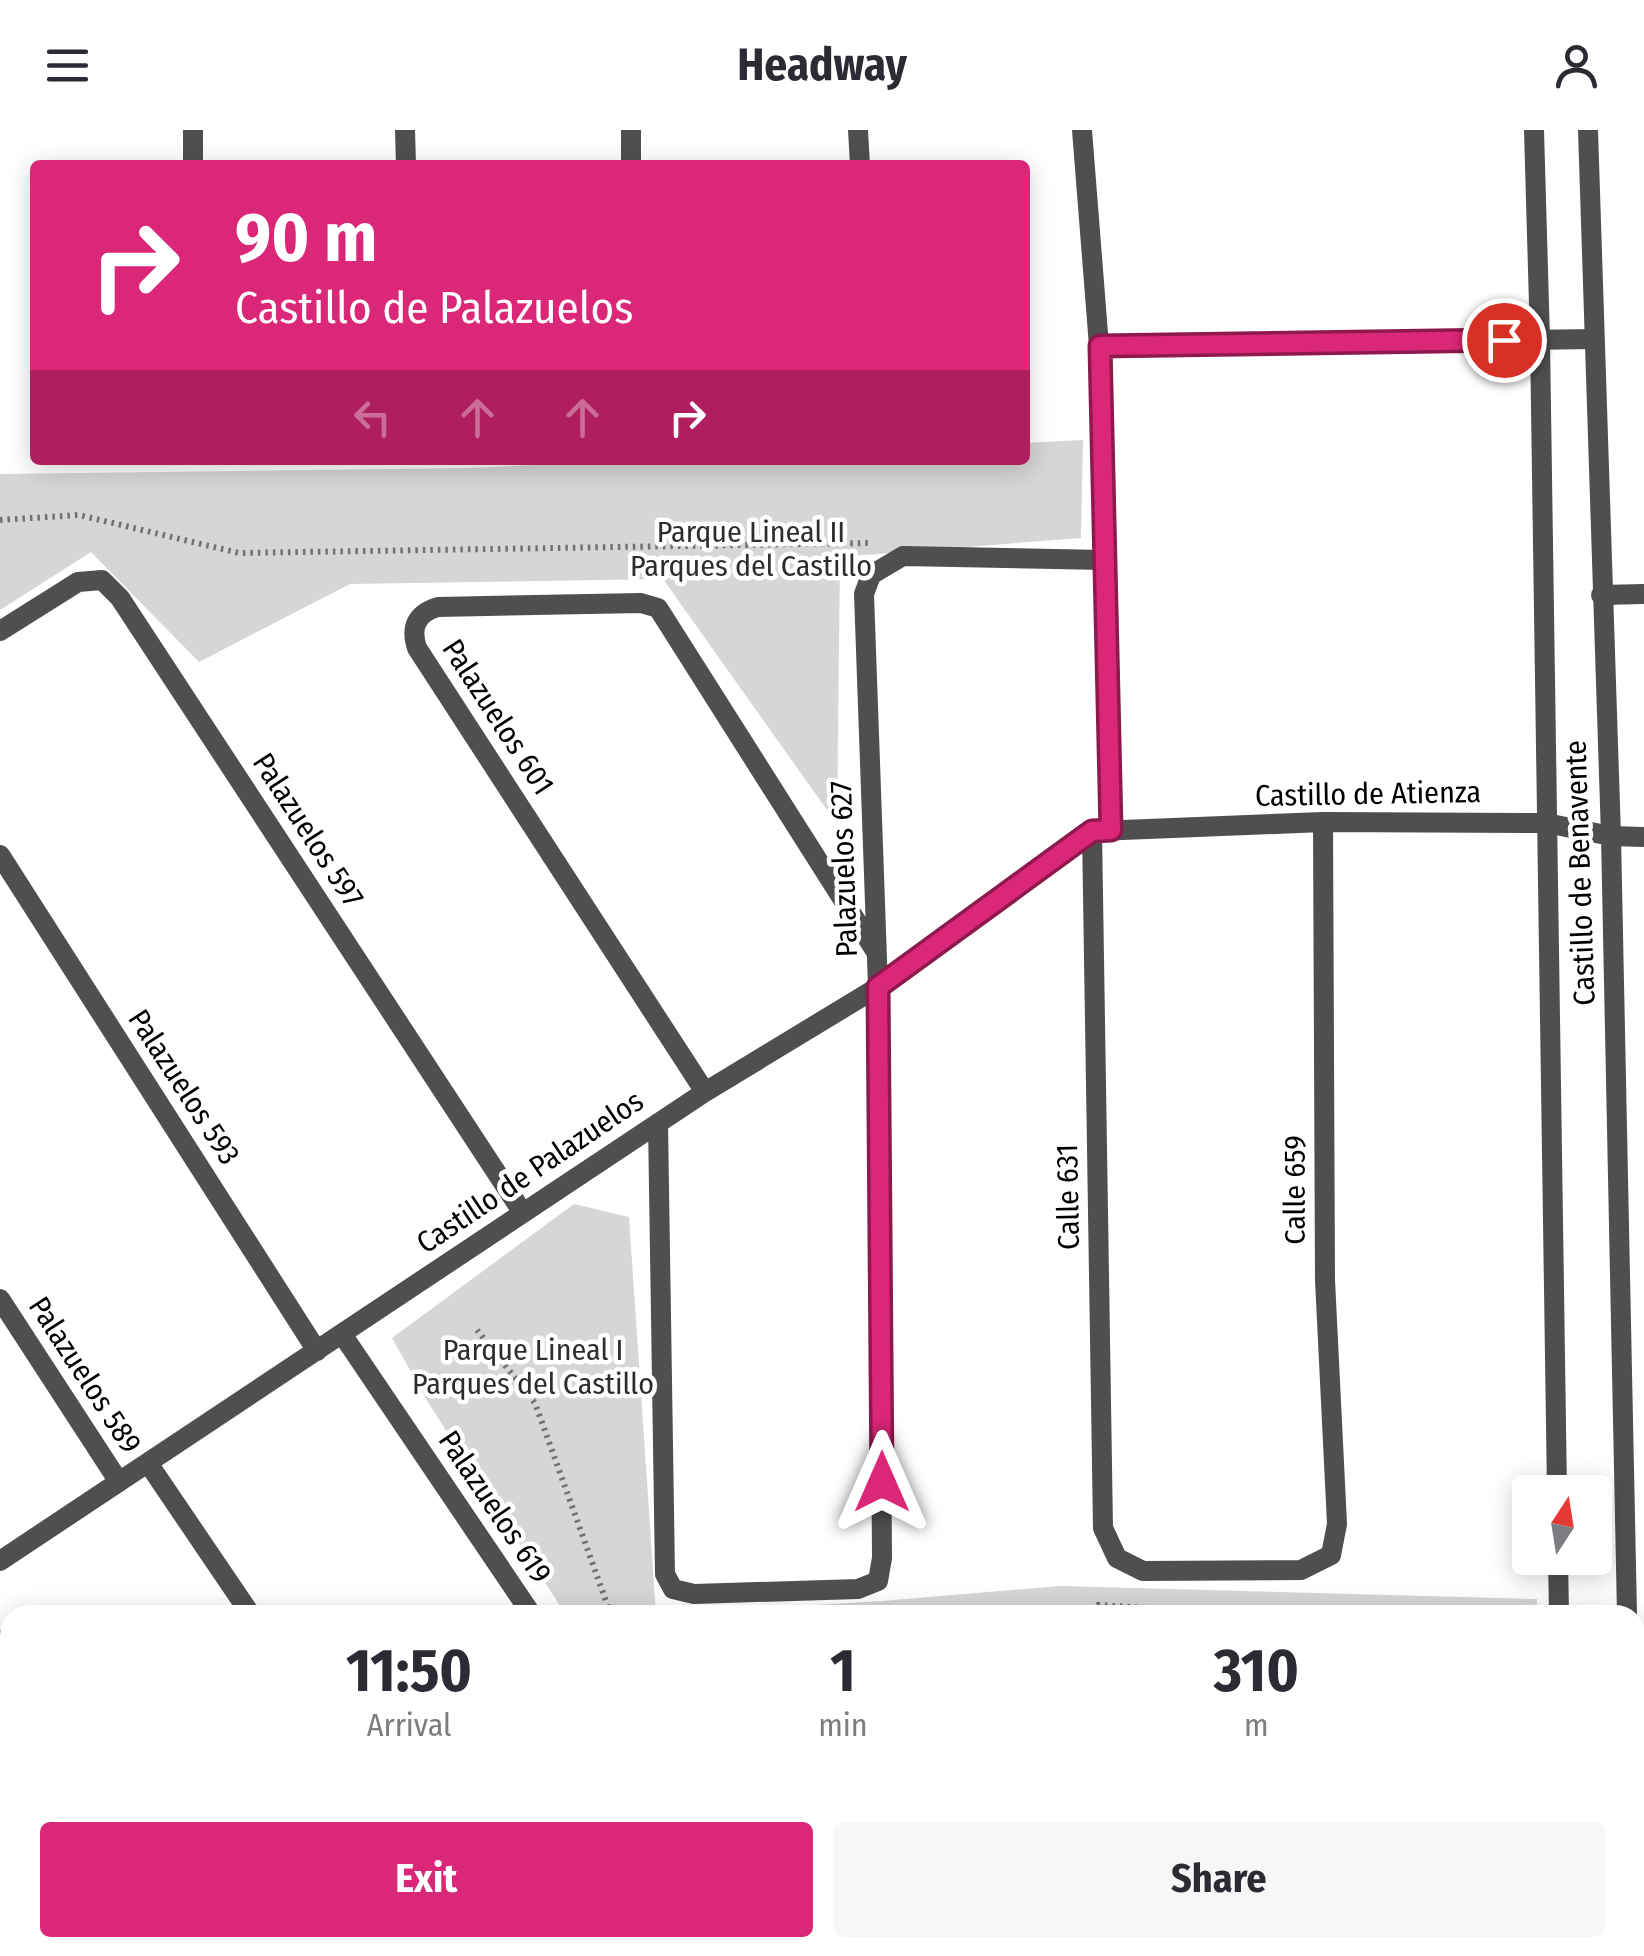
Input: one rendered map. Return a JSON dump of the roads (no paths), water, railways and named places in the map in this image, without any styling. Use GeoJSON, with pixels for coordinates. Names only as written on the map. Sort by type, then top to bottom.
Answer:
{"type":"FeatureCollection","features":[{"type":"Feature","properties":{"kind":"street"},"geometry":{"type":"LineString","coordinates":[[193,130],[193,160]]}},
{"type":"Feature","properties":{"kind":"street"},"geometry":{"type":"LineString","coordinates":[[405,130],[406,160]]}},
{"type":"Feature","properties":{"kind":"street"},"geometry":{"type":"LineString","coordinates":[[631,130],[632,160]]}},
{"type":"Feature","properties":{"kind":"street"},"geometry":{"type":"LineString","coordinates":[[858,130],[860,160]]}},
{"type":"Feature","properties":{"kind":"street","name":"Calle 631"},"geometry":{"type":"LineString","coordinates":[[1082,130],[1100,346],[1104,560],[1104,1528],[1118,1558]]}},
{"type":"Feature","properties":{"kind":"street","name":"Castillo de Benavente"},"geometry":{"type":"LineString","coordinates":[[1534,130],[1557,1475]]}},
{"type":"Feature","properties":{"kind":"street","name":"Castillo de Benavente"},"geometry":{"type":"LineString","coordinates":[[1588,130],[1611,836],[1627,1605]]}},
{"type":"Feature","properties":{"kind":"street"},"geometry":{"type":"LineString","coordinates":[[1100,346],[1594,339]]}},
{"type":"Feature","properties":{"kind":"street","name":"Palazuelos 627"},"geometry":{"type":"LineString","coordinates":[[658,1123],[665,1574],[673,1590],[694,1594],[858,1589],[878,1581],[882,1558],[878,987],[864,594],[870,575],[903,556],[1104,560]]}},
{"type":"Feature","properties":{"kind":"street","name":"Palazuelos 597"},"geometry":{"type":"LineString","coordinates":[[0,631],[78,582],[102,580],[120,598],[523,1214]]}},
{"type":"Feature","properties":{"kind":"street"},"geometry":{"type":"LineString","coordinates":[[1601,595],[1644,594]]}},
{"type":"Feature","properties":{"kind":"street","name":"Palazuelos 601"},"geometry":{"type":"LineString","coordinates":[[705,1092],[417,648],[412,635],[416,621],[425,611],[438,607],[641,602],[658,608],[877,952]]}},
{"type":"Feature","properties":{"kind":"street","name":"Castillo de Atienza"},"geometry":{"type":"LineString","coordinates":[[1101,831],[1323,822],[1546,823],[1611,836],[1644,837]]}},
{"type":"Feature","properties":{"kind":"street","name":"Calle 659"},"geometry":{"type":"LineString","coordinates":[[1118,1558],[1143,1571],[1301,1570],[1331,1555],[1338,1524],[1326,1280],[1323,822]]}},
{"type":"Feature","properties":{"kind":"street","name":"Castillo de Palazuelos"},"geometry":{"type":"LineString","coordinates":[[0,1561],[705,1092],[878,987],[1101,831]]}},
{"type":"Feature","properties":{"kind":"street","name":"Palazuelos 593"},"geometry":{"type":"LineString","coordinates":[[0,855],[317,1351]]}},
{"type":"Feature","properties":{"kind":"street","name":"Palazuelos 589"},"geometry":{"type":"LineString","coordinates":[[0,1299],[119,1482]]}},
{"type":"Feature","properties":{"kind":"street","name":"Palazuelos 619"},"geometry":{"type":"LineString","coordinates":[[342,1334],[525,1605]]}},
{"type":"Feature","properties":{"kind":"street"},"geometry":{"type":"LineString","coordinates":[[148,1463],[244,1605]]}},
{"type":"Feature","properties":{"kind":"street"},"geometry":{"type":"LineString","coordinates":[[1558,1575],[1559,1605]]}},
{"type":"Feature","properties":{"kind":"park label","name":"Parque Lineal II Parques del Castillo"},"geometry":{"type":"Point","coordinates":[751,549]}},
{"type":"Feature","properties":{"kind":"park label","name":"Parque Lineal I Parques del Castillo"},"geometry":{"type":"Point","coordinates":[533,1367]}}]}
